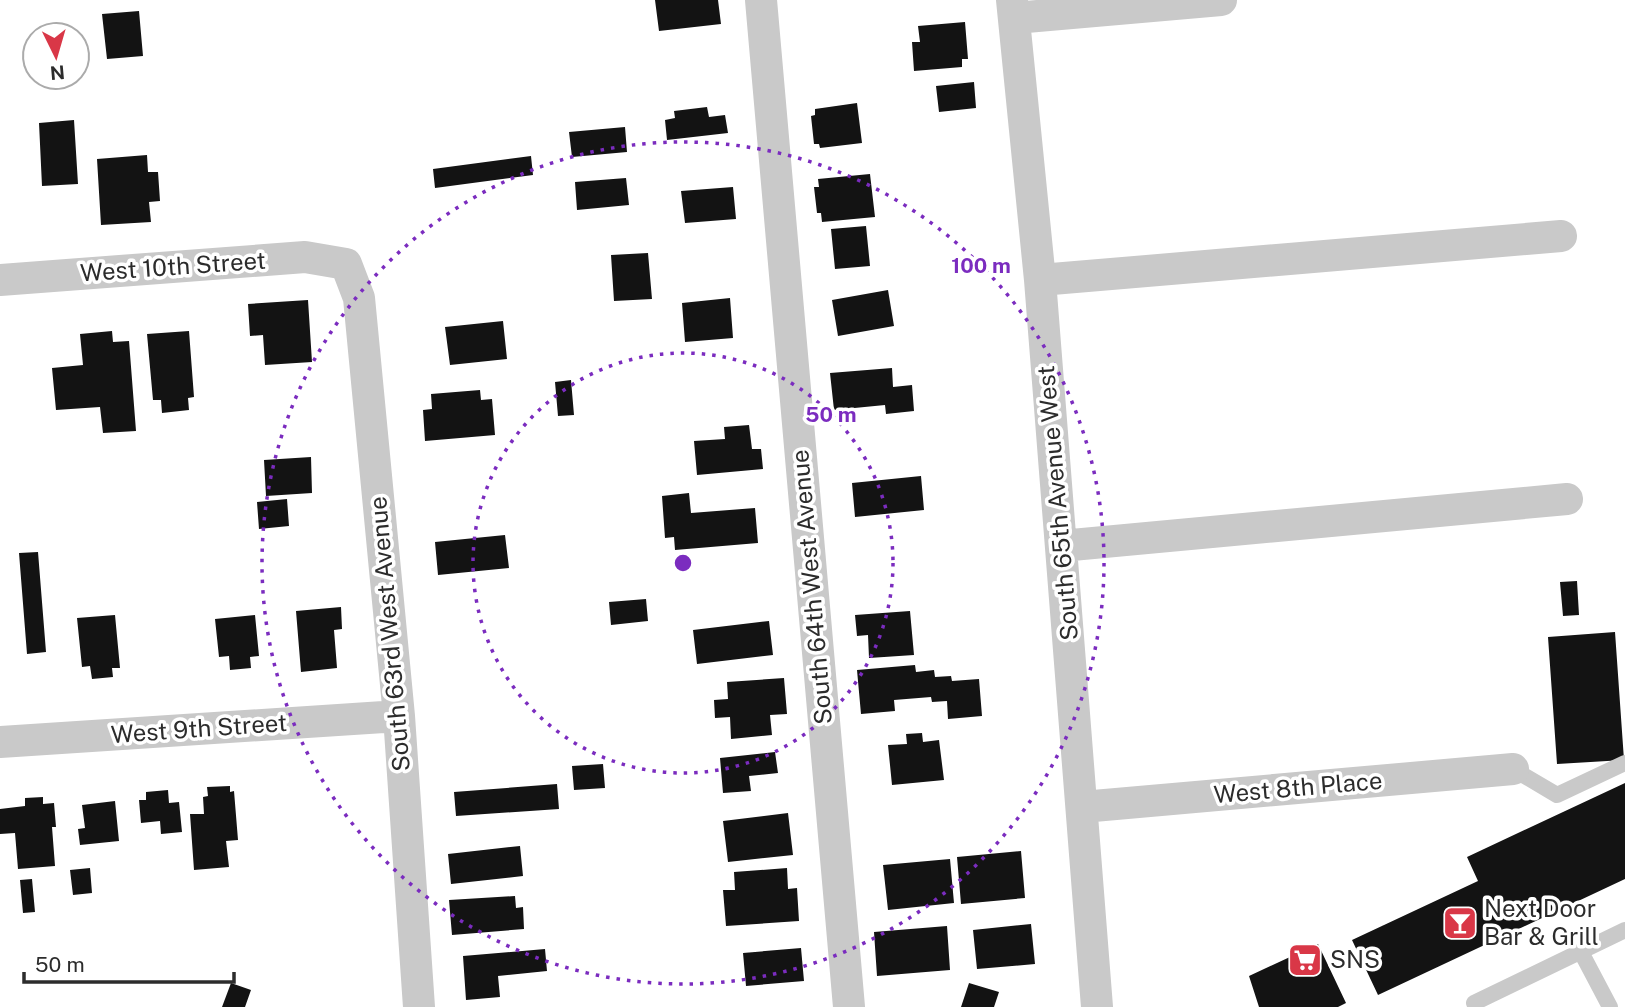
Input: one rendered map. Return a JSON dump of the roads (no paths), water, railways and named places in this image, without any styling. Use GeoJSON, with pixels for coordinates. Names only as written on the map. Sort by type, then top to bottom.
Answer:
{"type":"FeatureCollection","features":[{"type":"Feature","properties":{"kind":"street","name":"South 64th West Avenue"},"geometry":{"type":"LineString","coordinates":[[761,0],[849,1007]]}},
{"type":"Feature","properties":{"kind":"street"},"geometry":{"type":"LineString","coordinates":[[1013,9],[1222,0]]}},
{"type":"Feature","properties":{"kind":"street","name":"South 65th Avenue West"},"geometry":{"type":"LineString","coordinates":[[1013,9],[1040,280],[1097,1007]]}},
{"type":"Feature","properties":{"kind":"street"},"geometry":{"type":"LineString","coordinates":[[1040,280],[1562,236]]}},
{"type":"Feature","properties":{"kind":"street","name":"West 10th Street"},"geometry":{"type":"LineString","coordinates":[[0,280],[305,257],[346,264]]}},
{"type":"Feature","properties":{"kind":"street","name":"South 63rd West Avenue"},"geometry":{"type":"LineString","coordinates":[[346,264],[359,298],[399,716],[419,1007]]}},
{"type":"Feature","properties":{"kind":"street"},"geometry":{"type":"LineString","coordinates":[[1061,545],[1567,499]]}},
{"type":"Feature","properties":{"kind":"street","name":"West 9th Street"},"geometry":{"type":"LineString","coordinates":[[0,742],[399,716]]}},
{"type":"Feature","properties":{"kind":"street","name":"West 8th Place"},"geometry":{"type":"LineString","coordinates":[[1082,807],[1513,769]]}},
{"type":"Feature","properties":{"kind":"lane"},"geometry":{"type":"LineString","coordinates":[[1513,769],[1557,795],[1625,763]]}},
{"type":"Feature","properties":{"kind":"lane"},"geometry":{"type":"LineString","coordinates":[[1472,1005],[1625,930]]}},
{"type":"Feature","properties":{"kind":"lane"},"geometry":{"type":"LineString","coordinates":[[1581,952],[1610,1007]]}},
{"type":"Feature","properties":{"kind":"place","name":"Next Door Bar & Grill"},"geometry":{"type":"Point","coordinates":[1460,923]}},
{"type":"Feature","properties":{"kind":"place","name":"SNS"},"geometry":{"type":"Point","coordinates":[1305,960]}}]}
